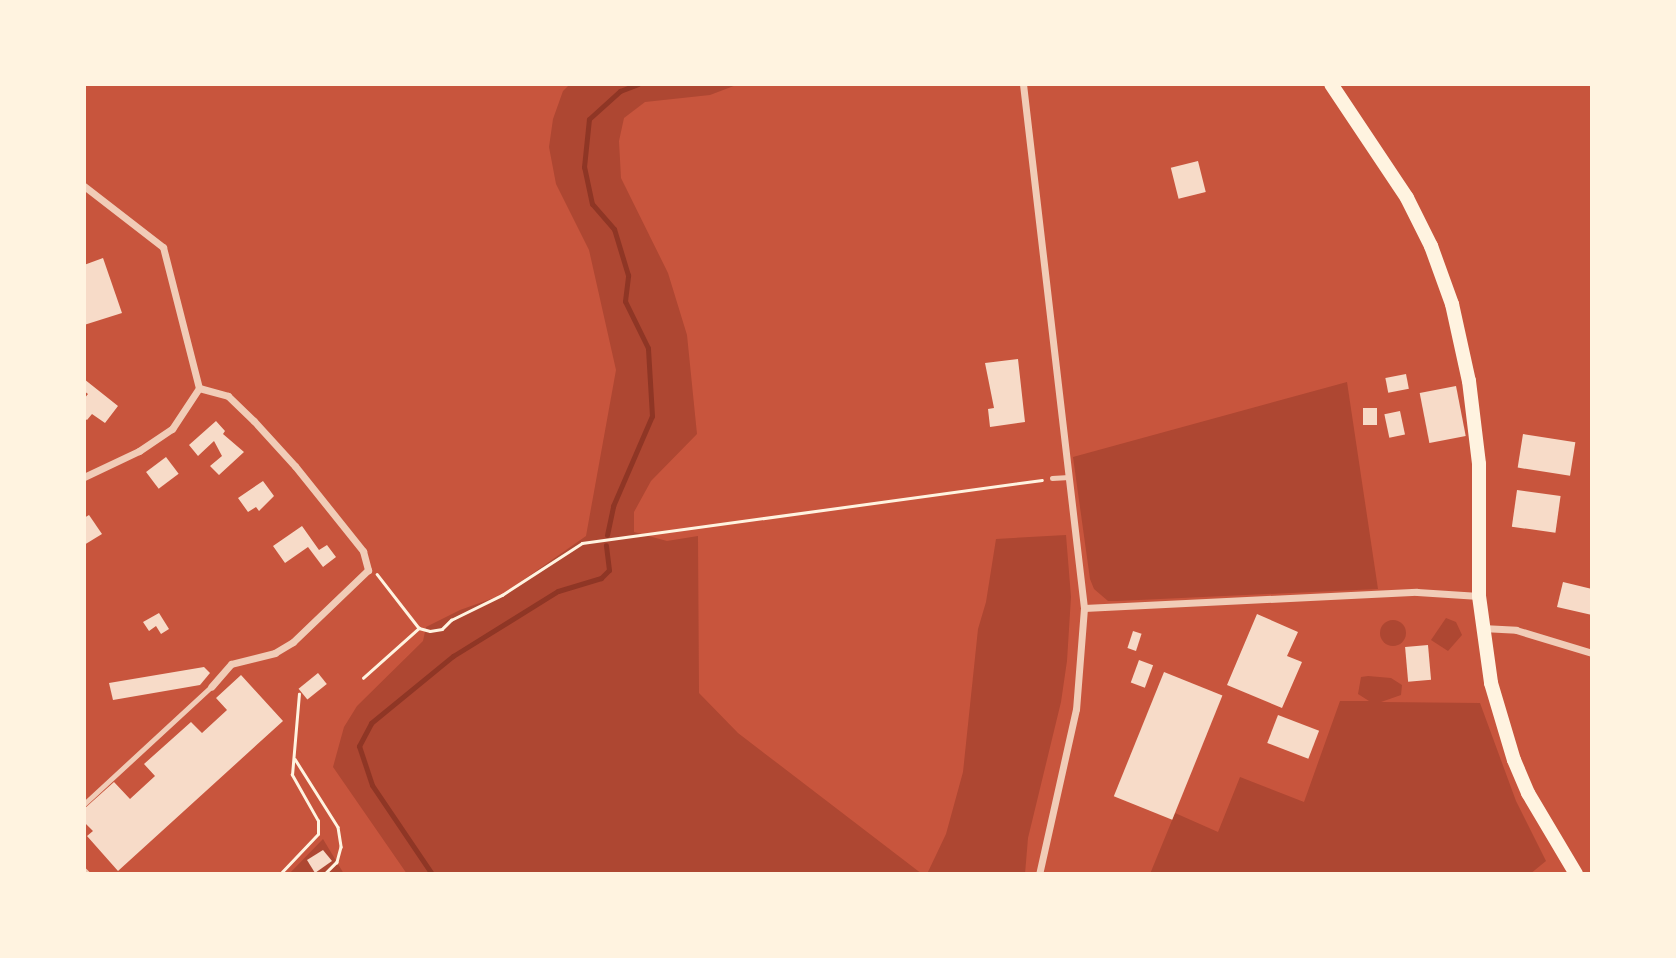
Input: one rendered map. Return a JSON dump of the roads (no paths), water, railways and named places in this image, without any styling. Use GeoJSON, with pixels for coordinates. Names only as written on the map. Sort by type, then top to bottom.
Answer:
{"type":"FeatureCollection","features":[{"type":"Feature","properties":{"kind":"main road"},"geometry":{"type":"LineString","coordinates":[[1331,84],[1417,215],[1452,304],[1469,381],[1479,464],[1479,596],[1491,683],[1514,760],[1543,823],[1576,874]]}},
{"type":"Feature","properties":{"kind":"street"},"geometry":{"type":"LineString","coordinates":[[1023,84],[1084,608],[1076,709],[1039,874]]}},
{"type":"Feature","properties":{"kind":"street"},"geometry":{"type":"LineString","coordinates":[[84,186],[163,247],[199,388],[172,429],[139,451],[84,477]]}},
{"type":"Feature","properties":{"kind":"street"},"geometry":{"type":"LineString","coordinates":[[199,388],[228,396],[254,421],[295,466],[363,551],[368,570],[293,642],[275,653],[231,664],[211,687]]}},
{"type":"Feature","properties":{"kind":"street"},"geometry":{"type":"LineString","coordinates":[[1084,608],[1417,592],[1479,596]]}},
{"type":"Feature","properties":{"kind":"street"},"geometry":{"type":"LineString","coordinates":[[1482,628],[1516,630],[1592,653]]}},
{"type":"Feature","properties":{"kind":"lane"},"geometry":{"type":"LineString","coordinates":[[1052,478],[1069,477]]}},
{"type":"Feature","properties":{"kind":"lane"},"geometry":{"type":"LineString","coordinates":[[84,804],[211,687]]}},
{"type":"Feature","properties":{"kind":"lane"},"geometry":{"type":"LineString","coordinates":[[84,870],[88,874]]}},
{"type":"Feature","properties":{"kind":"waterway"},"geometry":{"type":"LineString","coordinates":[[607,535],[613,506],[652,416],[648,348],[625,301],[628,275],[614,229],[592,204],[584,167],[589,119],[620,91],[638,84]]}},
{"type":"Feature","properties":{"kind":"waterway"},"geometry":{"type":"LineString","coordinates":[[432,874],[372,785],[359,746],[371,723],[453,656],[558,591],[601,578],[609,570],[606,545]]}}]}
